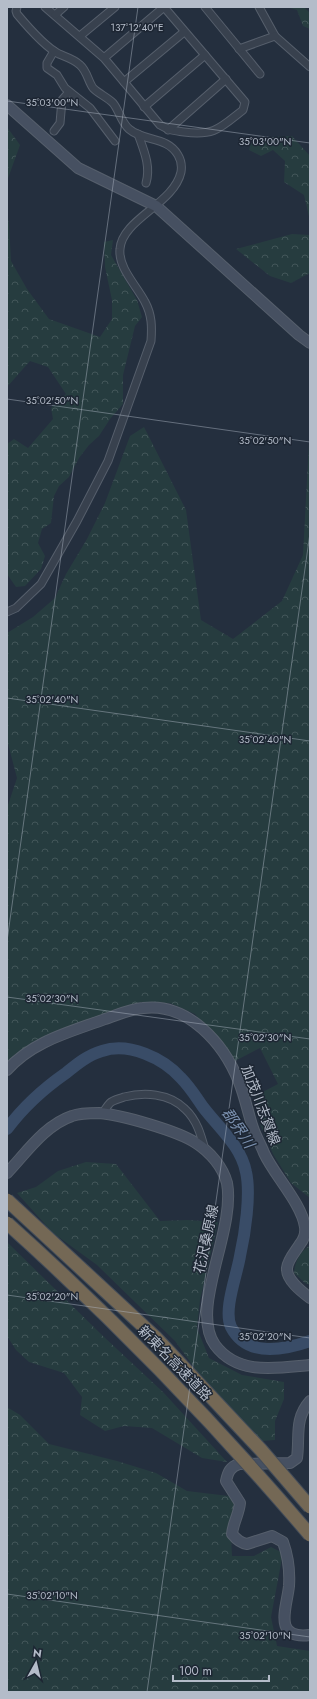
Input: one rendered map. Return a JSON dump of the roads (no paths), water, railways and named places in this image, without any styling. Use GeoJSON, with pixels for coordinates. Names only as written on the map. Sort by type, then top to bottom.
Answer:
{"type":"FeatureCollection","features":[{"type":"Feature","properties":{"kind":"highway","name":"新東名高速道路"},"geometry":{"type":"LineString","coordinates":[[7,1200],[155,1337],[261,1450],[310,1507]]}},
{"type":"Feature","properties":{"kind":"highway","name":"新東名高速道路"},"geometry":{"type":"LineString","coordinates":[[7,1223],[57,1268],[141,1350],[236,1450],[310,1535]]}},
{"type":"Feature","properties":{"kind":"main road"},"geometry":{"type":"LineString","coordinates":[[7,105],[78,168],[131,192],[156,206],[299,335],[310,343]]}},
{"type":"Feature","properties":{"kind":"main road","name":"加茂川志賀線"},"geometry":{"type":"LineString","coordinates":[[7,1070],[21,1056],[48,1040],[141,1008],[167,1009],[180,1013],[192,1020],[202,1028],[229,1062],[239,1081],[253,1129],[266,1156],[302,1216],[305,1226],[304,1238],[287,1268],[288,1275],[299,1290],[310,1298]]}},
{"type":"Feature","properties":{"kind":"main road","name":"花沢桑原線"},"geometry":{"type":"LineString","coordinates":[[7,1174],[46,1132],[71,1116],[80,1114],[102,1114],[121,1117],[175,1132],[194,1142],[212,1156],[223,1171],[229,1198],[228,1216],[222,1245],[211,1282],[207,1306],[207,1320],[214,1344],[223,1354],[236,1362],[250,1367],[275,1369],[310,1365]]}},
{"type":"Feature","properties":{"kind":"main road"},"geometry":{"type":"LineString","coordinates":[[310,1400],[302,1411],[299,1420],[297,1458],[290,1463],[239,1464],[232,1466],[227,1473],[226,1480],[240,1503],[239,1513],[232,1528],[232,1534],[235,1538],[247,1544],[272,1536],[280,1540],[284,1546],[288,1559],[288,1586],[283,1618],[288,1630],[292,1633],[300,1636],[310,1635]]}},
{"type":"Feature","properties":{"kind":"street"},"geometry":{"type":"LineString","coordinates":[[7,612],[16,608],[41,584],[108,461],[151,341],[152,321],[146,303],[120,258],[121,241],[125,234],[169,193],[179,179],[181,168],[181,161],[175,149],[169,144],[138,134],[126,125],[113,104],[94,89],[81,65],[54,51],[21,18],[16,11],[18,7]]}},
{"type":"Feature","properties":{"kind":"street"},"geometry":{"type":"LineString","coordinates":[[45,7],[104,58],[144,107],[160,125],[168,130],[208,134],[219,129],[243,110],[245,102],[164,7],[104,58]]}},
{"type":"Feature","properties":{"kind":"street"},"geometry":{"type":"LineString","coordinates":[[55,15],[64,7]]}},
{"type":"Feature","properties":{"kind":"street"},"geometry":{"type":"LineString","coordinates":[[80,36],[115,7]]}},
{"type":"Feature","properties":{"kind":"street"},"geometry":{"type":"LineString","coordinates":[[205,7],[260,74]]}},
{"type":"Feature","properties":{"kind":"street"},"geometry":{"type":"LineString","coordinates":[[259,7],[275,36],[310,67]]}},
{"type":"Feature","properties":{"kind":"street"},"geometry":{"type":"LineString","coordinates":[[124,82],[184,32]]}},
{"type":"Feature","properties":{"kind":"street"},"geometry":{"type":"LineString","coordinates":[[239,49],[275,36]]}},
{"type":"Feature","properties":{"kind":"street"},"geometry":{"type":"LineString","coordinates":[[54,51],[47,63],[47,68],[57,75],[65,88],[90,108],[115,141]]}},
{"type":"Feature","properties":{"kind":"street"},"geometry":{"type":"LineString","coordinates":[[144,107],[205,55]]}},
{"type":"Feature","properties":{"kind":"street"},"geometry":{"type":"LineString","coordinates":[[168,130],[226,79]]}},
{"type":"Feature","properties":{"kind":"street"},"geometry":{"type":"LineString","coordinates":[[54,131],[60,123],[62,100],[70,92]]}},
{"type":"Feature","properties":{"kind":"street"},"geometry":{"type":"LineString","coordinates":[[138,134],[148,163],[148,176],[146,183]]}},
{"type":"Feature","properties":{"kind":"street"},"geometry":{"type":"LineString","coordinates":[[102,1114],[110,1103],[118,1099],[137,1094],[165,1097],[175,1101],[186,1109],[200,1130],[205,1150]]}},
{"type":"Feature","properties":{"kind":"waterway","name":"郡界川"},"geometry":{"type":"LineString","coordinates":[[7,1129],[27,1105],[49,1085],[87,1057],[102,1051],[123,1049],[134,1050],[155,1058],[165,1064],[184,1081],[229,1138],[239,1154],[246,1172],[248,1191],[247,1214],[242,1247],[231,1292],[229,1311],[231,1327],[238,1337],[246,1344],[267,1349],[289,1347],[310,1341]]}}]}
